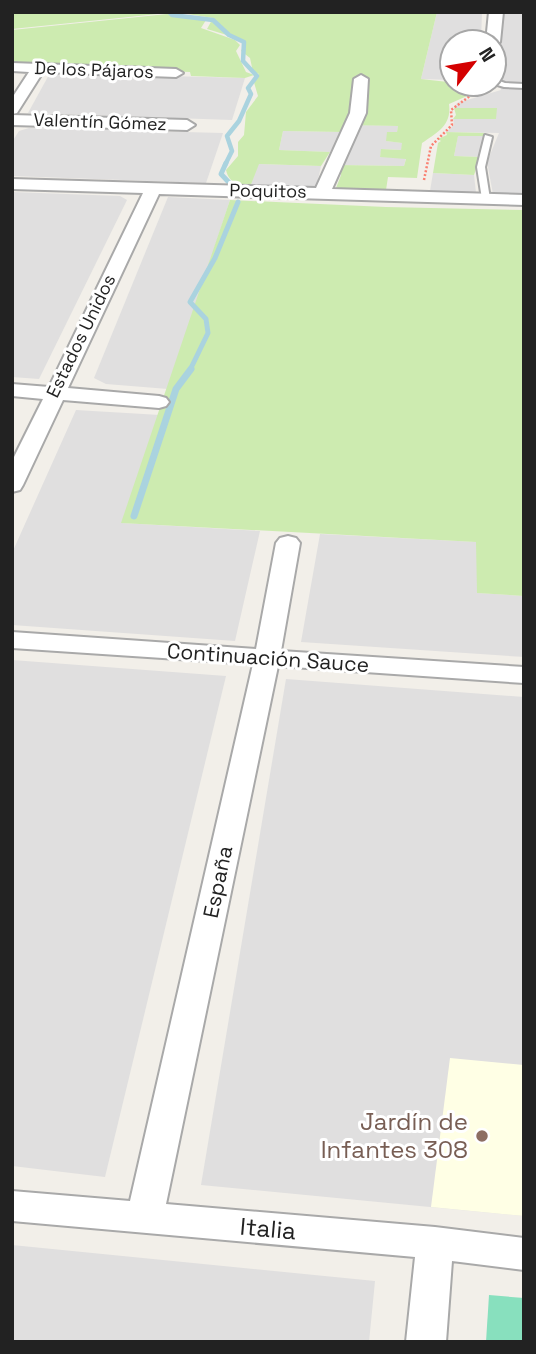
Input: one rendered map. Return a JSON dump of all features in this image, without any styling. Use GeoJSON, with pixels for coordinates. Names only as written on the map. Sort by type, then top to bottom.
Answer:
{"type":"FeatureCollection","features":[{"type":"Feature","properties":{"kind":"street","name":"De los Pájaros"},"geometry":{"type":"LineString","coordinates":[[12,67],[176,73]]}},
{"type":"Feature","properties":{"kind":"street"},"geometry":{"type":"LineString","coordinates":[[12,110],[38,69]]}},
{"type":"Feature","properties":{"kind":"street"},"geometry":{"type":"LineString","coordinates":[[322,193],[358,113],[362,79]]}},
{"type":"Feature","properties":{"kind":"street","name":"Valentín Gómez"},"geometry":{"type":"LineString","coordinates":[[12,120],[187,125]]}},
{"type":"Feature","properties":{"kind":"street","name":"Poquitos"},"geometry":{"type":"LineString","coordinates":[[12,184],[524,200]]}},
{"type":"Feature","properties":{"kind":"street","name":"Estados Unidos"},"geometry":{"type":"LineString","coordinates":[[12,485],[153,188]]}},
{"type":"Feature","properties":{"kind":"street"},"geometry":{"type":"LineString","coordinates":[[12,390],[159,402]]}},
{"type":"Feature","properties":{"kind":"street","name":"España"},"geometry":{"type":"LineString","coordinates":[[144,1219],[267,658],[288,544]]}},
{"type":"Feature","properties":{"kind":"street","name":"Continuación Sauce"},"geometry":{"type":"LineString","coordinates":[[12,640],[524,675]]}},
{"type":"Feature","properties":{"kind":"street","name":"Italia"},"geometry":{"type":"LineString","coordinates":[[12,1206],[435,1243],[524,1254]]}},
{"type":"Feature","properties":{"kind":"street"},"geometry":{"type":"LineString","coordinates":[[426,1342],[435,1243]]}},
{"type":"Feature","properties":{"kind":"lane"},"geometry":{"type":"LineString","coordinates":[[486,199],[481,167],[488,137]]}},
{"type":"Feature","properties":{"kind":"path"},"geometry":{"type":"LineString","coordinates":[[421,197],[431,146],[452,125],[451,110],[467,98]]}},
{"type":"Feature","properties":{"kind":"shaded area"},"geometry":{"type":"Polygon","coordinates":[[[437,12],[482,12],[481,28],[438,28],[438,80],[421,79],[437,12]]]}},
{"type":"Feature","properties":{"kind":"shaded area"},"geometry":{"type":"Polygon","coordinates":[[[502,12],[524,12],[524,195],[493,194],[487,162],[499,133],[446,132],[454,125],[453,119],[496,119],[496,108],[454,108],[457,103],[474,98],[508,98],[508,28],[501,28],[502,12]]]}},
{"type":"Feature","properties":{"kind":"shaded area"},"geometry":{"type":"Polygon","coordinates":[[[50,73],[245,78],[232,120],[28,113],[50,73]]]}},
{"type":"Feature","properties":{"kind":"shaded area"},"geometry":{"type":"Polygon","coordinates":[[[359,125],[398,126],[397,133],[386,141],[403,143],[401,150],[382,149],[380,156],[406,158],[404,166],[340,165],[359,125]]]}},
{"type":"Feature","properties":{"kind":"shaded area"},"geometry":{"type":"Polygon","coordinates":[[[29,128],[223,133],[206,183],[12,176],[12,142],[19,131],[29,128]]]}},
{"type":"Feature","properties":{"kind":"shaded area"},"geometry":{"type":"Polygon","coordinates":[[[283,131],[343,132],[330,152],[279,150],[283,131]]]}},
{"type":"Feature","properties":{"kind":"shaded area"},"geometry":{"type":"Polygon","coordinates":[[[458,135],[484,136],[480,157],[454,156],[458,135]]]}},
{"type":"Feature","properties":{"kind":"shaded area"},"geometry":{"type":"Polygon","coordinates":[[[258,164],[321,166],[316,189],[250,187],[258,164]]]}},
{"type":"Feature","properties":{"kind":"shaded area"},"geometry":{"type":"Polygon","coordinates":[[[433,173],[474,175],[476,193],[430,191],[433,173]]]}},
{"type":"Feature","properties":{"kind":"shaded area"},"geometry":{"type":"Polygon","coordinates":[[[12,192],[120,196],[127,200],[39,379],[12,377],[12,192]]]}},
{"type":"Feature","properties":{"kind":"shaded area"},"geometry":{"type":"Polygon","coordinates":[[[168,197],[230,200],[168,389],[106,384],[94,378],[168,197]]]}},
{"type":"Feature","properties":{"kind":"shaded area"},"geometry":{"type":"Polygon","coordinates":[[[76,410],[160,415],[122,523],[260,531],[235,641],[12,625],[12,553],[76,410]]]}},
{"type":"Feature","properties":{"kind":"shaded area"},"geometry":{"type":"Polygon","coordinates":[[[320,534],[477,542],[477,593],[524,596],[524,657],[301,642],[320,534]]]}},
{"type":"Feature","properties":{"kind":"shaded area"},"geometry":{"type":"Polygon","coordinates":[[[12,660],[226,676],[105,1177],[12,1166],[12,660]]]}},
{"type":"Feature","properties":{"kind":"shaded area"},"geometry":{"type":"Polygon","coordinates":[[[286,679],[524,697],[524,1216],[201,1185],[286,679]]]}},
{"type":"Feature","properties":{"kind":"shaded area","name":"Jardín de Infantes 308"},"geometry":{"type":"Polygon","coordinates":[[[450,1058],[524,1065],[524,1216],[431,1207],[450,1058]]]}},
{"type":"Feature","properties":{"kind":"shaded area"},"geometry":{"type":"Polygon","coordinates":[[[12,1245],[375,1281],[369,1342],[12,1342],[12,1245]]]}},
{"type":"Feature","properties":{"kind":"green space"},"geometry":{"type":"Polygon","coordinates":[[[12,12],[166,12],[168,13],[12,29],[12,12]]]}},
{"type":"Feature","properties":{"kind":"green space"},"geometry":{"type":"Polygon","coordinates":[[[175,12],[437,12],[421,79],[438,81],[438,98],[463,98],[449,104],[445,123],[422,143],[417,178],[388,177],[386,190],[336,188],[341,175],[340,165],[404,166],[406,159],[380,157],[381,149],[401,150],[402,143],[386,141],[387,132],[397,132],[398,126],[348,125],[343,127],[343,132],[283,131],[279,150],[330,152],[321,166],[259,164],[250,187],[238,184],[229,178],[226,170],[238,156],[238,142],[244,135],[246,112],[258,96],[253,79],[259,74],[253,72],[250,58],[241,51],[245,44],[240,39],[207,29],[213,18],[175,12]]]}},
{"type":"Feature","properties":{"kind":"green space"},"geometry":{"type":"Polygon","coordinates":[[[167,14],[204,19],[206,20],[201,28],[235,40],[240,45],[236,51],[246,72],[254,75],[245,78],[191,76],[190,72],[12,65],[12,30],[167,14]]]}},
{"type":"Feature","properties":{"kind":"green space"},"geometry":{"type":"Polygon","coordinates":[[[454,108],[497,108],[496,119],[453,119],[456,115],[454,108]]]}},
{"type":"Feature","properties":{"kind":"green space"},"geometry":{"type":"Polygon","coordinates":[[[446,132],[485,133],[484,136],[458,136],[454,156],[480,157],[474,175],[433,173],[438,143],[441,141],[438,139],[447,135],[446,132]]]}},
{"type":"Feature","properties":{"kind":"green space"},"geometry":{"type":"Polygon","coordinates":[[[230,200],[524,210],[524,596],[477,593],[476,542],[121,523],[230,200]]]}},
{"type":"Feature","properties":{"kind":"green space"},"geometry":{"type":"Polygon","coordinates":[[[489,1295],[524,1298],[524,1342],[486,1342],[489,1295]]]}},
{"type":"Feature","properties":{"kind":"waterway"},"geometry":{"type":"LineString","coordinates":[[169,12],[172,15],[213,20],[229,35],[244,42],[243,61],[257,76],[248,88],[251,94],[239,121],[227,136],[232,151],[226,163]]}},
{"type":"Feature","properties":{"kind":"waterway"},"geometry":{"type":"LineString","coordinates":[[226,163],[221,174],[237,191]]}},
{"type":"Feature","properties":{"kind":"waterway"},"geometry":{"type":"LineString","coordinates":[[190,370],[208,333],[206,319],[190,302],[215,258],[238,202]]}},
{"type":"Feature","properties":{"kind":"waterway"},"geometry":{"type":"LineString","coordinates":[[134,516],[176,389],[191,369]]}},
{"type":"Feature","properties":{"kind":"place","name":"Jardín de Infantes 308"},"geometry":{"type":"Point","coordinates":[482,1136]}}]}
